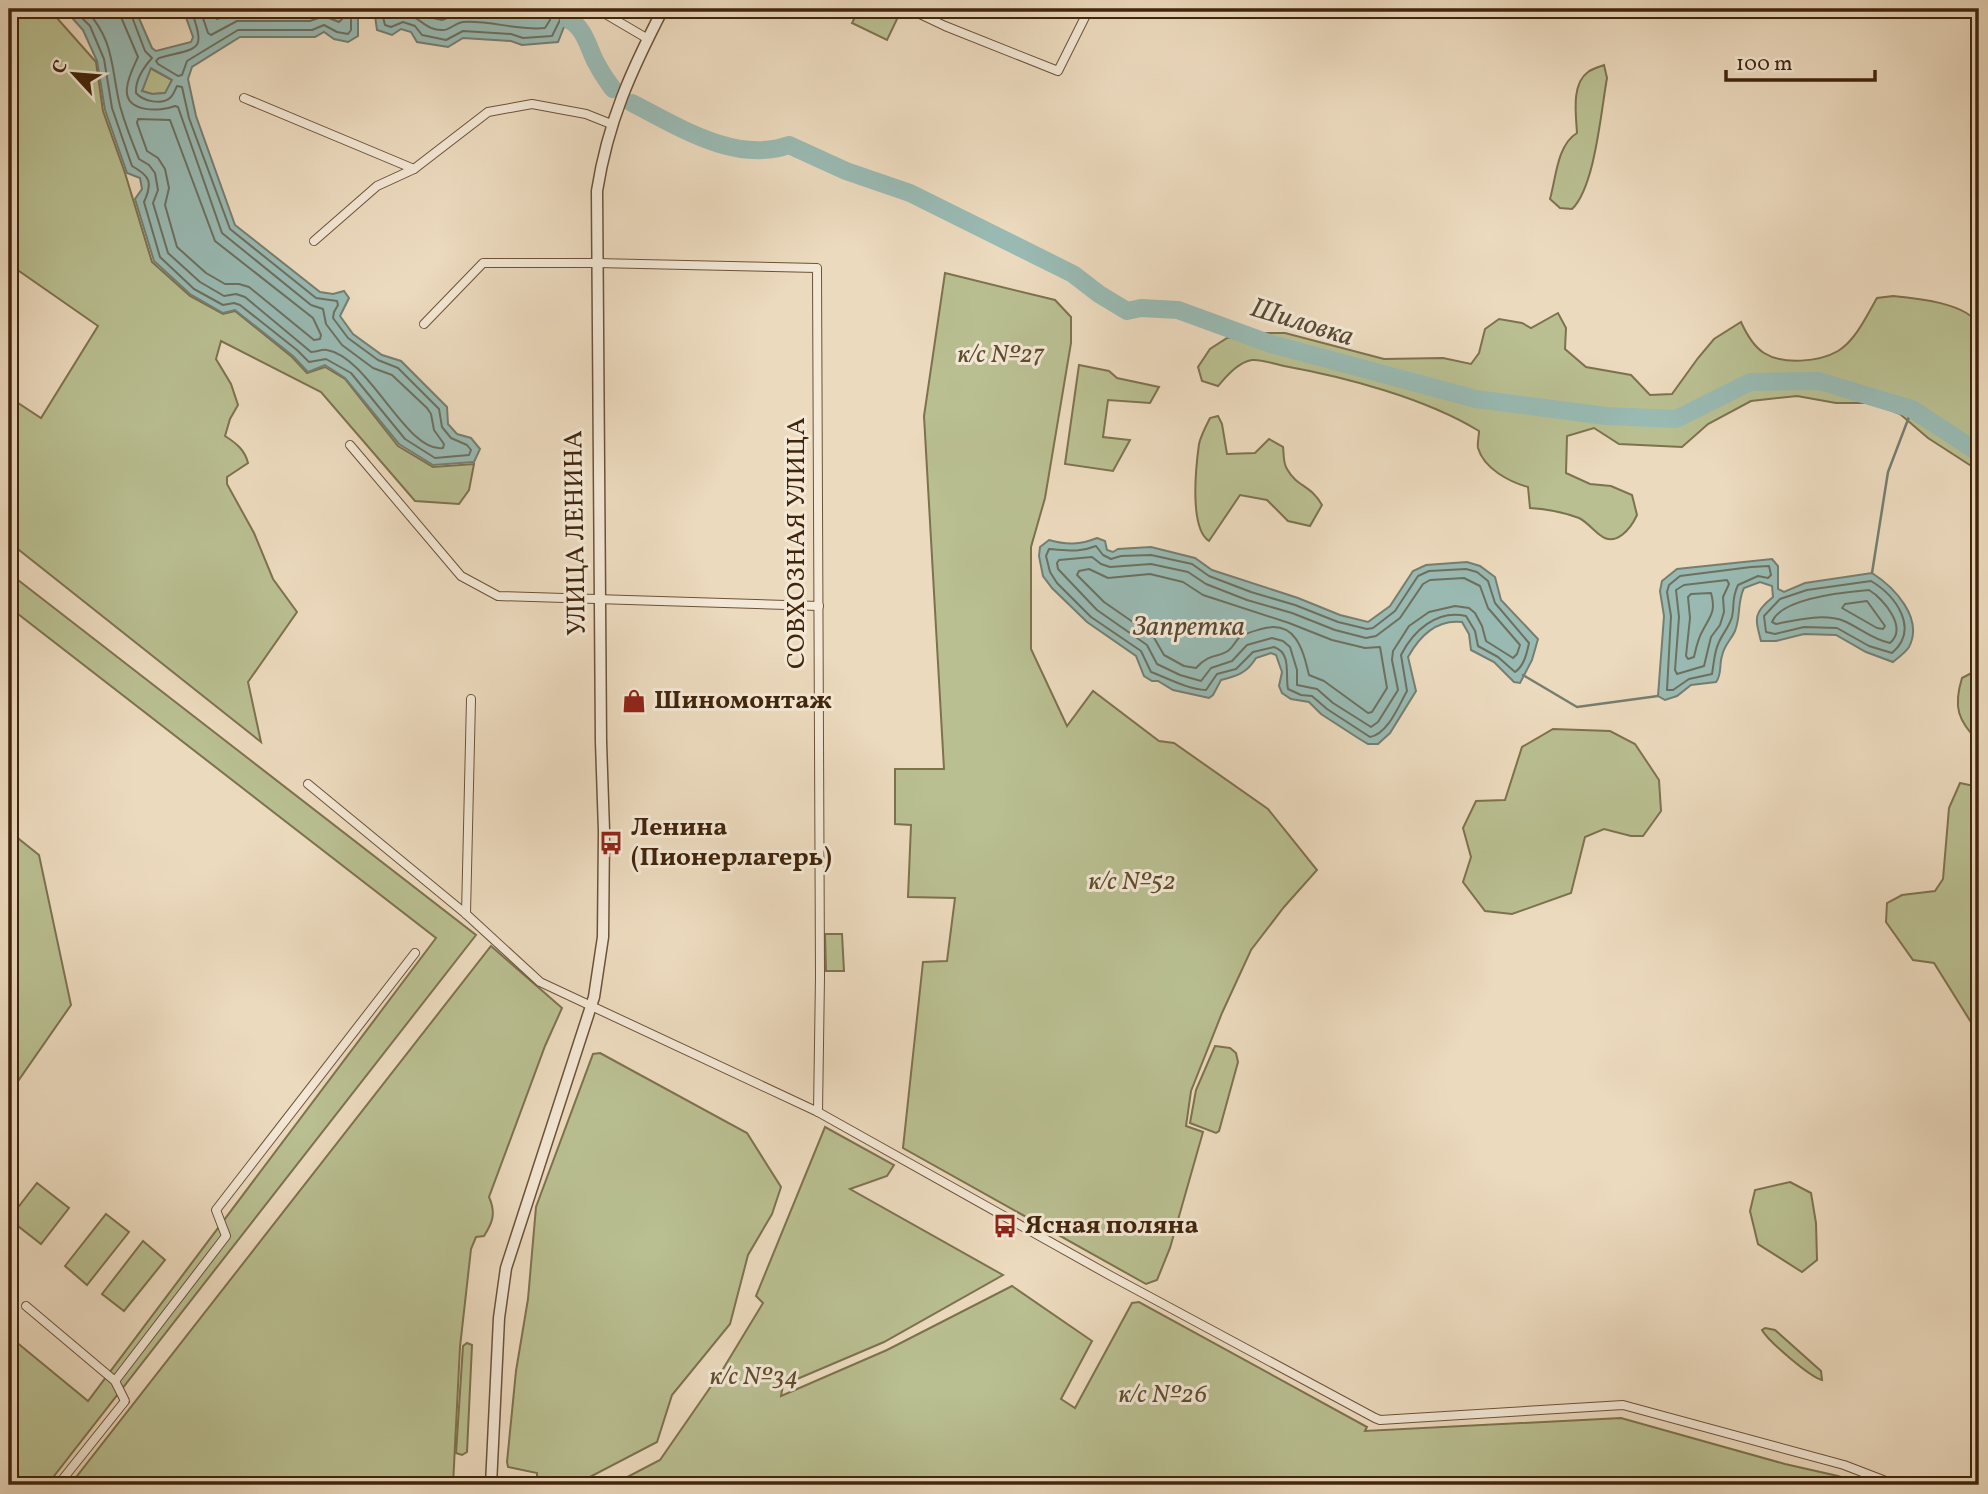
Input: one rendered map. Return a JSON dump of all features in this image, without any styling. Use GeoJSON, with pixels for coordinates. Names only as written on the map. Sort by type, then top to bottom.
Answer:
{"type":"FeatureCollection","features":[{"type":"Feature","properties":{"kind":"street"},"geometry":{"type":"LineString","coordinates":[[597,9],[648,39]]}},
{"type":"Feature","properties":{"kind":"street","name":"УЛИЦА ЛЕНИНА"},"geometry":{"type":"LineString","coordinates":[[491,1485],[499,1318],[506,1268],[592,1006],[603,924],[597,191],[613,119],[634,66],[663,9]]}},
{"type":"Feature","properties":{"kind":"street"},"geometry":{"type":"LineString","coordinates":[[909,9],[1058,71],[1089,9]]}},
{"type":"Feature","properties":{"kind":"street"},"geometry":{"type":"LineString","coordinates":[[244,98],[414,169]]}},
{"type":"Feature","properties":{"kind":"street"},"geometry":{"type":"LineString","coordinates":[[314,241],[377,186],[414,169],[488,112],[531,104],[613,119]]}},
{"type":"Feature","properties":{"kind":"street"},"geometry":{"type":"LineString","coordinates":[[424,324],[483,263],[596,262]]}},
{"type":"Feature","properties":{"kind":"street","name":"СОВХОЗНАЯ УЛИЦА"},"geometry":{"type":"LineString","coordinates":[[596,262],[817,268],[818,1112]]}},
{"type":"Feature","properties":{"kind":"street"},"geometry":{"type":"LineString","coordinates":[[350,445],[461,576],[498,596],[819,606]]}},
{"type":"Feature","properties":{"kind":"street"},"geometry":{"type":"LineString","coordinates":[[466,914],[471,699]]}},
{"type":"Feature","properties":{"kind":"street"},"geometry":{"type":"LineString","coordinates":[[308,785],[466,914],[540,982],[818,1112],[1120,1281],[1375,1418],[1623,1405],[1844,1465],[1896,1485]]}},
{"type":"Feature","properties":{"kind":"street"},"geometry":{"type":"LineString","coordinates":[[115,1381],[226,1237],[216,1210],[415,953]]}},
{"type":"Feature","properties":{"kind":"street"},"geometry":{"type":"LineString","coordinates":[[26,1306],[115,1381],[125,1401],[58,1485]]}},
{"type":"Feature","properties":{"kind":"green space"},"geometry":{"type":"Polygon","coordinates":[[[9,9],[49,9],[96,62],[103,111],[152,262],[190,296],[223,314],[235,311],[292,357],[307,373],[325,367],[345,379],[398,446],[433,467],[474,464],[469,490],[459,504],[415,501],[321,392],[221,341],[216,359],[231,384],[238,405],[225,436],[240,447],[248,463],[227,477],[227,484],[254,533],[273,579],[297,612],[248,682],[261,742],[9,542],[9,397],[41,418],[98,326],[9,264],[9,9]]]}},
{"type":"Feature","properties":{"kind":"green space"},"geometry":{"type":"Polygon","coordinates":[[[859,9],[882,9],[898,17],[887,40],[852,23],[859,9]]]}},
{"type":"Feature","properties":{"kind":"green space"},"geometry":{"type":"Polygon","coordinates":[[[1604,65],[1607,78],[1592,167],[1580,198],[1572,209],[1560,208],[1550,199],[1561,154],[1570,138],[1577,133],[1576,100],[1579,84],[1588,72],[1604,65]]]}},
{"type":"Feature","properties":{"kind":"green space"},"geometry":{"type":"Polygon","coordinates":[[[150,68],[172,80],[166,93],[152,94],[142,91],[150,68]]]}},
{"type":"Feature","properties":{"kind":"green space","name":"к/с №52"},"geometry":{"type":"Polygon","coordinates":[[[945,273],[1055,300],[1071,317],[1071,343],[1045,498],[1031,547],[1031,649],[1067,726],[1093,691],[1159,741],[1174,743],[1268,809],[1317,870],[1251,950],[1222,1013],[1191,1091],[1186,1126],[1203,1132],[1170,1248],[1157,1280],[1146,1284],[903,1148],[923,962],[947,961],[955,898],[908,897],[911,825],[895,824],[895,769],[944,769],[924,416],[945,273]]]}},
{"type":"Feature","properties":{"kind":"green space"},"geometry":{"type":"Polygon","coordinates":[[[1893,296],[1927,300],[1953,307],[1973,318],[1979,326],[1979,471],[1928,438],[1900,414],[1872,403],[1836,403],[1797,396],[1751,401],[1708,424],[1682,447],[1619,444],[1594,428],[1567,436],[1566,473],[1590,484],[1611,486],[1632,495],[1637,515],[1622,535],[1612,539],[1600,535],[1579,518],[1530,508],[1528,487],[1498,474],[1481,456],[1478,446],[1479,431],[1434,408],[1384,390],[1264,361],[1252,360],[1242,364],[1218,386],[1202,381],[1198,367],[1210,349],[1227,338],[1258,333],[1285,333],[1384,359],[1443,358],[1471,364],[1479,353],[1485,329],[1499,319],[1522,323],[1531,328],[1558,313],[1566,328],[1565,349],[1586,367],[1631,375],[1650,395],[1672,394],[1714,339],[1741,322],[1753,343],[1764,353],[1791,361],[1811,360],[1838,351],[1860,327],[1877,298],[1893,296]]]}},
{"type":"Feature","properties":{"kind":"green space"},"geometry":{"type":"Polygon","coordinates":[[[1079,365],[1109,371],[1117,378],[1159,387],[1150,403],[1108,400],[1103,437],[1130,440],[1113,471],[1065,464],[1079,365]]]}},
{"type":"Feature","properties":{"kind":"green space"},"geometry":{"type":"Polygon","coordinates":[[[1218,416],[1227,454],[1255,453],[1269,439],[1283,447],[1285,464],[1291,475],[1313,493],[1322,505],[1310,526],[1288,521],[1267,500],[1240,495],[1209,541],[1203,534],[1196,510],[1196,467],[1202,434],[1210,418],[1218,416]]]}},
{"type":"Feature","properties":{"kind":"green space"},"geometry":{"type":"Polygon","coordinates":[[[9,573],[476,935],[47,1485],[9,1485],[9,1336],[88,1401],[436,938],[9,607],[9,573]]]}},
{"type":"Feature","properties":{"kind":"green space"},"geometry":{"type":"Polygon","coordinates":[[[1979,669],[1979,742],[1962,720],[1958,697],[1962,678],[1979,669]]]}},
{"type":"Feature","properties":{"kind":"green space"},"geometry":{"type":"Polygon","coordinates":[[[1553,729],[1610,731],[1635,744],[1659,780],[1661,811],[1643,836],[1631,836],[1604,829],[1585,837],[1571,893],[1512,914],[1485,911],[1463,882],[1471,857],[1463,828],[1476,801],[1505,800],[1522,747],[1553,729]]]}},
{"type":"Feature","properties":{"kind":"green space"},"geometry":{"type":"Polygon","coordinates":[[[1960,783],[1979,787],[1979,1035],[1934,963],[1913,960],[1886,922],[1887,903],[1902,895],[1935,891],[1943,879],[1949,808],[1960,783]]]}},
{"type":"Feature","properties":{"kind":"green space"},"geometry":{"type":"Polygon","coordinates":[[[9,831],[39,855],[71,1005],[9,1094],[9,831]]]}},
{"type":"Feature","properties":{"kind":"green space"},"geometry":{"type":"Polygon","coordinates":[[[825,934],[842,934],[844,971],[826,971],[825,934]]]}},
{"type":"Feature","properties":{"kind":"green space"},"geometry":{"type":"Polygon","coordinates":[[[491,946],[562,1008],[545,1046],[489,1197],[493,1213],[491,1222],[484,1236],[476,1237],[471,1249],[460,1347],[453,1485],[70,1485],[491,946]]]}},
{"type":"Feature","properties":{"kind":"green space"},"geometry":{"type":"Polygon","coordinates":[[[1215,1046],[1230,1048],[1236,1053],[1238,1062],[1219,1131],[1216,1133],[1190,1123],[1196,1090],[1215,1046]]]}},
{"type":"Feature","properties":{"kind":"green space"},"geometry":{"type":"Polygon","coordinates":[[[600,1053],[747,1133],[781,1187],[772,1214],[748,1255],[730,1324],[672,1395],[657,1442],[582,1481],[583,1485],[537,1485],[537,1473],[508,1467],[507,1462],[516,1371],[528,1299],[536,1207],[593,1054],[600,1053]]]}},
{"type":"Feature","properties":{"kind":"green space"},"geometry":{"type":"Polygon","coordinates":[[[825,1127],[894,1165],[887,1176],[850,1189],[1003,1275],[884,1342],[783,1385],[781,1396],[887,1350],[1012,1286],[1092,1341],[1061,1399],[1075,1408],[1132,1303],[1139,1302],[1367,1427],[1365,1431],[1621,1418],[1865,1485],[612,1485],[660,1460],[723,1369],[763,1303],[756,1296],[825,1127]]]}},
{"type":"Feature","properties":{"kind":"green space"},"geometry":{"type":"Polygon","coordinates":[[[1790,1182],[1811,1193],[1816,1223],[1817,1260],[1802,1272],[1758,1244],[1750,1211],[1755,1190],[1790,1182]]]}},
{"type":"Feature","properties":{"kind":"green space"},"geometry":{"type":"Polygon","coordinates":[[[37,1183],[69,1208],[41,1244],[9,1219],[37,1183]]]}},
{"type":"Feature","properties":{"kind":"green space"},"geometry":{"type":"Polygon","coordinates":[[[106,1214],[129,1232],[87,1285],[65,1266],[106,1214]]]}},
{"type":"Feature","properties":{"kind":"green space"},"geometry":{"type":"Polygon","coordinates":[[[143,1241],[165,1260],[124,1311],[102,1294],[143,1241]]]}},
{"type":"Feature","properties":{"kind":"green space"},"geometry":{"type":"Polygon","coordinates":[[[1762,1330],[1775,1330],[1821,1371],[1822,1380],[1780,1350],[1762,1330]]]}},
{"type":"Feature","properties":{"kind":"green space"},"geometry":{"type":"Polygon","coordinates":[[[467,1343],[472,1345],[467,1452],[462,1455],[456,1453],[463,1346],[467,1343]]]}},
{"type":"Feature","properties":{"kind":"water"},"geometry":{"type":"Polygon","coordinates":[[[59,9],[135,9],[152,48],[156,51],[191,42],[193,37],[183,9],[358,9],[358,36],[348,42],[334,39],[324,32],[315,37],[240,37],[192,67],[188,79],[196,116],[235,225],[320,292],[333,294],[344,291],[349,298],[340,316],[353,334],[382,355],[401,361],[447,407],[448,424],[457,434],[471,438],[480,449],[474,462],[433,465],[399,444],[345,378],[325,365],[308,372],[293,356],[235,310],[223,313],[190,294],[154,261],[135,199],[142,189],[140,178],[127,173],[105,110],[97,61],[83,30],[65,10],[59,9]],[[151,68],[142,91],[152,94],[165,93],[172,80],[151,68]]]}},
{"type":"Feature","properties":{"kind":"water"},"geometry":{"type":"Polygon","coordinates":[[[374,9],[546,9],[564,12],[585,25],[583,34],[572,26],[564,27],[558,42],[522,45],[511,41],[463,38],[448,47],[417,42],[411,32],[401,29],[392,35],[377,30],[374,9]]]}},
{"type":"Feature","properties":{"kind":"water","name":"Запретка"},"geometry":{"type":"Polygon","coordinates":[[[1097,538],[1105,541],[1107,550],[1113,552],[1118,549],[1151,547],[1195,558],[1212,570],[1298,598],[1340,615],[1368,622],[1390,606],[1413,571],[1426,565],[1467,562],[1480,566],[1495,577],[1501,600],[1538,639],[1532,660],[1520,683],[1514,682],[1494,662],[1471,650],[1469,634],[1462,622],[1436,626],[1423,636],[1408,657],[1416,691],[1390,733],[1378,744],[1368,744],[1321,714],[1309,702],[1291,699],[1282,693],[1279,686],[1282,672],[1276,655],[1271,653],[1256,658],[1241,673],[1221,680],[1209,698],[1173,690],[1144,676],[1136,656],[1087,622],[1043,576],[1040,547],[1049,540],[1073,544],[1097,538]]]}},
{"type":"Feature","properties":{"kind":"water"},"geometry":{"type":"Polygon","coordinates":[[[1772,559],[1778,566],[1778,589],[1784,592],[1805,583],[1872,573],[1889,586],[1910,615],[1913,636],[1909,647],[1893,662],[1866,652],[1836,635],[1804,634],[1776,641],[1761,641],[1757,616],[1773,597],[1772,586],[1760,582],[1744,588],[1737,625],[1723,652],[1716,682],[1691,685],[1677,696],[1665,700],[1658,696],[1664,616],[1660,591],[1662,581],[1677,569],[1772,559]]]}},
{"type":"Feature","properties":{"kind":"waterway","name":"Шиловка"},"geometry":{"type":"LineString","coordinates":[[569,20],[583,34],[613,89]]}},
{"type":"Feature","properties":{"kind":"waterway","name":"Шиловка"},"geometry":{"type":"LineString","coordinates":[[632,103],[708,140],[749,150],[769,150],[789,145],[846,171],[910,193],[1073,274],[1127,311],[1141,308],[1178,310],[1271,344],[1476,399],[1606,416],[1676,419],[1750,382],[1819,381],[1912,409],[1979,453]]}},
{"type":"Feature","properties":{"kind":"waterway"},"geometry":{"type":"LineString","coordinates":[[1872,573],[1888,472],[1912,409]]}},
{"type":"Feature","properties":{"kind":"waterway"},"geometry":{"type":"LineString","coordinates":[[1523,675],[1577,707],[1658,696]]}},
{"type":"Feature","properties":{"kind":"place","name":"Шиномонтаж"},"geometry":{"type":"Point","coordinates":[634,701]}},
{"type":"Feature","properties":{"kind":"place","name":"Ленина (Пионерлагерь)"},"geometry":{"type":"Point","coordinates":[611,843]}},
{"type":"Feature","properties":{"kind":"place","name":"Ясная поляна"},"geometry":{"type":"Point","coordinates":[1005,1226]}},
{"type":"Feature","properties":{"kind":"park label","name":"к/с №27"},"geometry":{"type":"Point","coordinates":[1001,355]}},
{"type":"Feature","properties":{"kind":"park label","name":"к/с №34"},"geometry":{"type":"Point","coordinates":[754,1377]}},
{"type":"Feature","properties":{"kind":"park label","name":"к/с №26"},"geometry":{"type":"Point","coordinates":[1163,1395]}}]}
